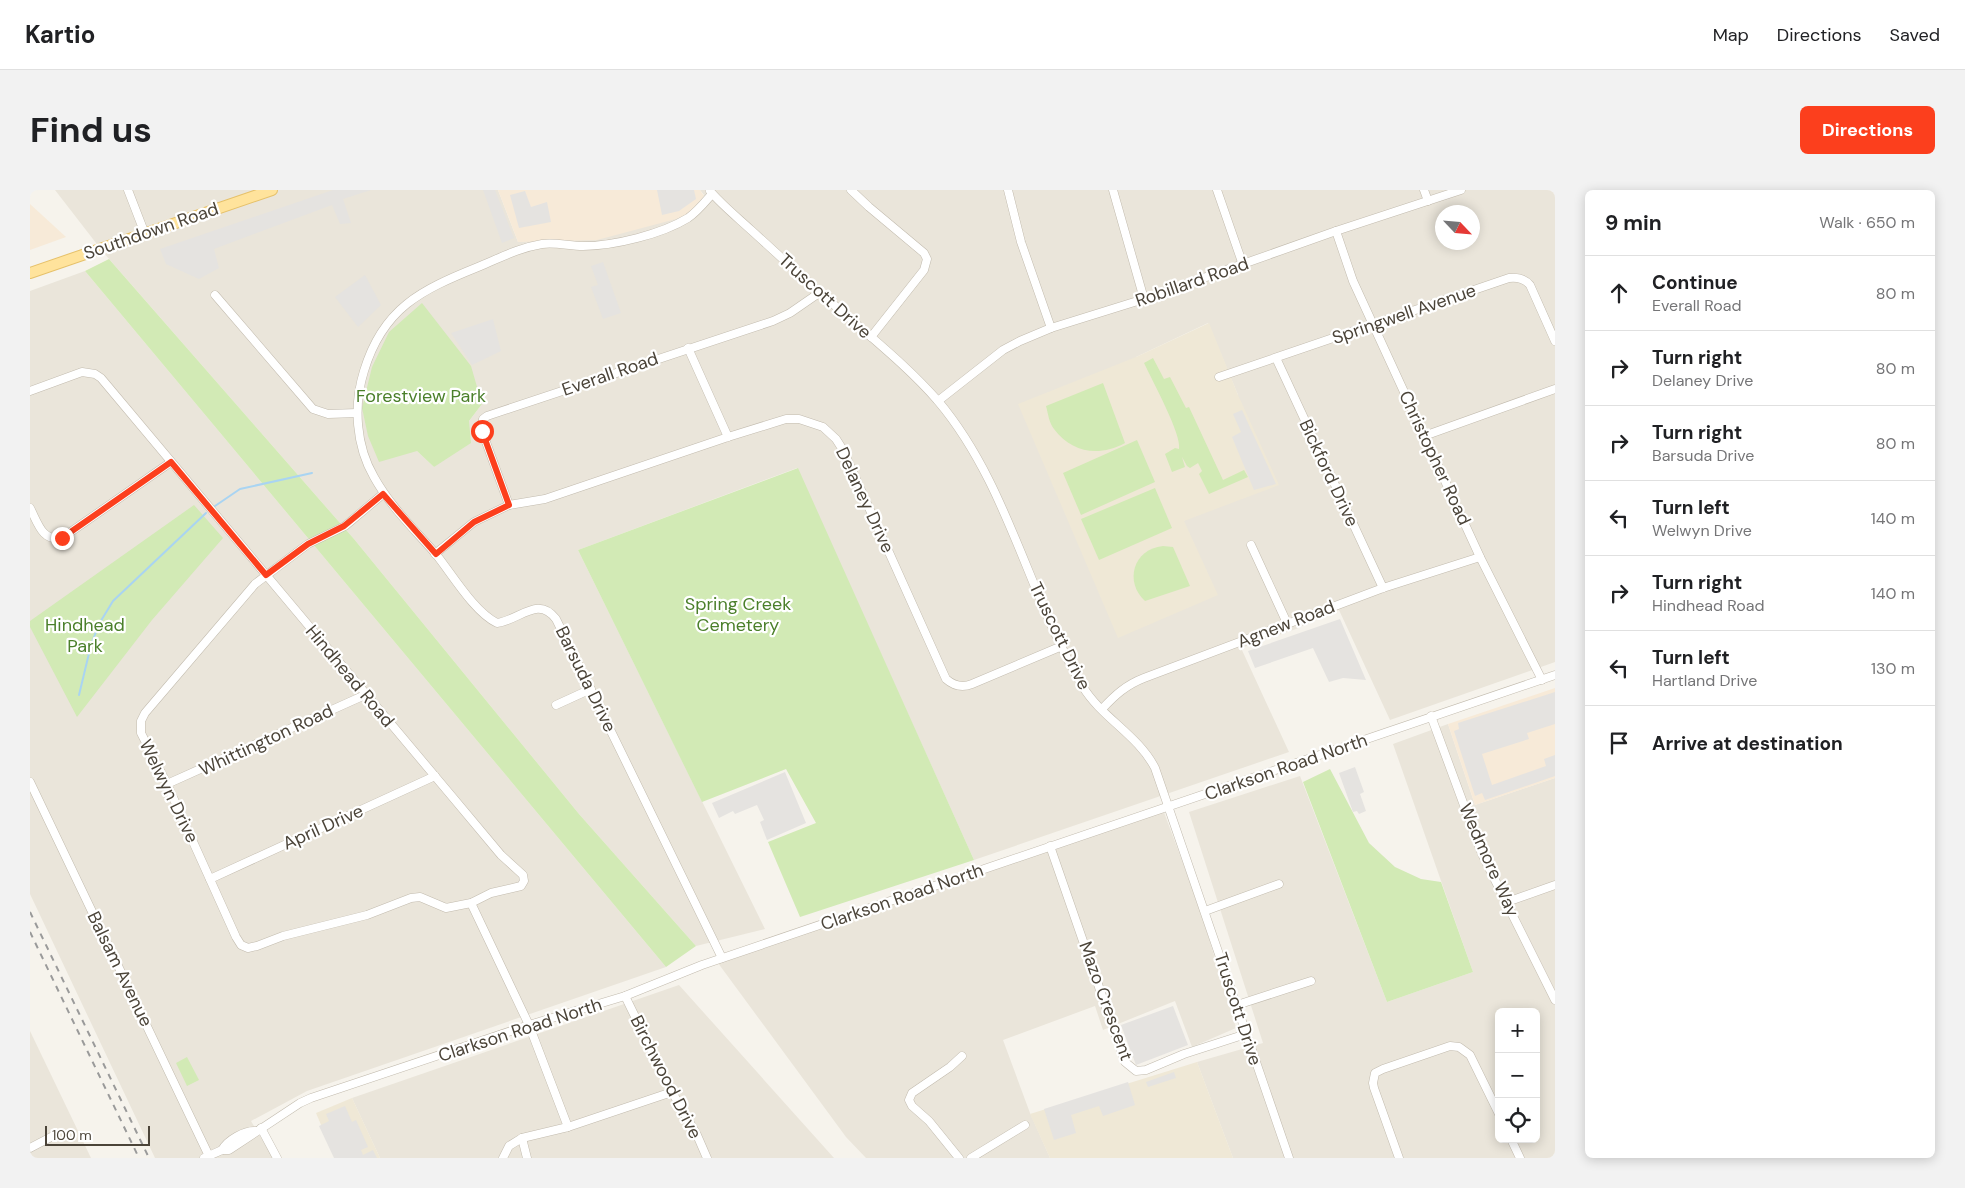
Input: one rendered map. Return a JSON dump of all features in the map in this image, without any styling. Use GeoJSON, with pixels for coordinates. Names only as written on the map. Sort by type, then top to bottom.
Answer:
{"type":"FeatureCollection","features":[{"type":"Feature","properties":{"kind":"main road","name":"Southdown Road"},"geometry":{"type":"LineString","coordinates":[[30,273],[272,190]]}},
{"type":"Feature","properties":{"kind":"street"},"geometry":{"type":"LineString","coordinates":[[128,190],[145,234]]}},
{"type":"Feature","properties":{"kind":"street"},"geometry":{"type":"LineString","coordinates":[[851,190],[924,253],[927,259],[924,270],[871,338]]}},
{"type":"Feature","properties":{"kind":"street"},"geometry":{"type":"LineString","coordinates":[[1008,190],[1021,242],[1051,328]]}},
{"type":"Feature","properties":{"kind":"street"},"geometry":{"type":"LineString","coordinates":[[1113,190],[1144,299]]}},
{"type":"Feature","properties":{"kind":"street"},"geometry":{"type":"LineString","coordinates":[[1217,190],[1243,265]]}},
{"type":"Feature","properties":{"kind":"street"},"geometry":{"type":"LineString","coordinates":[[1424,190],[1428,201]]}},
{"type":"Feature","properties":{"kind":"street","name":"Robillard Road"},"geometry":{"type":"LineString","coordinates":[[938,401],[1003,350],[1051,328],[1144,299],[1336,231],[1461,190]]}},
{"type":"Feature","properties":{"kind":"street","name":"Truscott Drive"},"geometry":{"type":"LineString","coordinates":[[710,192],[819,292],[906,368],[938,401],[954,421],[981,462],[1062,646],[1084,688],[1149,756],[1155,768],[1288,1158]]}},
{"type":"Feature","properties":{"kind":"street","name":"Barsuda Drive"},"geometry":{"type":"LineString","coordinates":[[710,192],[690,217],[663,230],[602,245],[545,244],[522,248],[441,282],[422,292],[404,305],[376,339],[360,383],[357,413],[362,452],[383,494],[436,554],[485,616],[497,623],[506,622],[538,607],[545,608],[552,613],[722,958]]}},
{"type":"Feature","properties":{"kind":"street","name":"Christopher Road"},"geometry":{"type":"LineString","coordinates":[[1336,231],[1353,281],[1424,436],[1480,557],[1542,680]]}},
{"type":"Feature","properties":{"kind":"street","name":"Springwell Avenue"},"geometry":{"type":"LineString","coordinates":[[1219,377],[1508,278],[1517,277],[1530,285],[1555,340]]}},
{"type":"Feature","properties":{"kind":"street","name":"Everall Road"},"geometry":{"type":"LineString","coordinates":[[509,505],[482,431],[483,419],[487,416],[773,321],[790,313],[819,292]]}},
{"type":"Feature","properties":{"kind":"street"},"geometry":{"type":"LineString","coordinates":[[215,295],[313,409],[328,414],[357,413]]}},
{"type":"Feature","properties":{"kind":"street"},"geometry":{"type":"LineString","coordinates":[[688,348],[728,436]]}},
{"type":"Feature","properties":{"kind":"street","name":"Bickford Drive"},"geometry":{"type":"LineString","coordinates":[[1276,358],[1383,588]]}},
{"type":"Feature","properties":{"kind":"street","name":"Hindhead Road"},"geometry":{"type":"LineString","coordinates":[[30,391],[82,372],[95,374],[101,378],[365,695],[501,855],[522,875],[524,881],[521,886],[491,893],[471,902]]}},
{"type":"Feature","properties":{"kind":"street"},"geometry":{"type":"LineString","coordinates":[[1424,436],[1555,389]]}},
{"type":"Feature","properties":{"kind":"street","name":"Delaney Drive"},"geometry":{"type":"LineString","coordinates":[[436,554],[474,522],[509,505],[545,499],[728,436],[786,420],[799,419],[823,427],[836,439],[843,450],[946,679],[963,687],[1062,646]]}},
{"type":"Feature","properties":{"kind":"street"},"geometry":{"type":"LineString","coordinates":[[30,508],[43,534],[48,538],[56,540],[62,538],[171,462]]}},
{"type":"Feature","properties":{"kind":"street","name":"Welwyn Drive"},"geometry":{"type":"LineString","coordinates":[[383,494],[344,526],[308,544],[256,584],[145,713],[141,722],[141,733],[167,784],[241,945],[248,948],[257,946],[283,936],[367,915],[411,898],[420,898],[446,908],[471,902]]}},
{"type":"Feature","properties":{"kind":"street"},"geometry":{"type":"LineString","coordinates":[[1251,545],[1287,623]]}},
{"type":"Feature","properties":{"kind":"street","name":"Agnew Road"},"geometry":{"type":"LineString","coordinates":[[1102,709],[1116,694],[1128,685],[1383,588],[1480,557]]}},
{"type":"Feature","properties":{"kind":"street","name":"Clarkson Road North"},"geometry":{"type":"LineString","coordinates":[[207,1157],[222,1150],[225,1144],[250,1131],[258,1130],[311,1098],[529,1025],[625,996],[722,958],[1431,716],[1555,676]]}},
{"type":"Feature","properties":{"kind":"street"},"geometry":{"type":"LineString","coordinates":[[556,705],[591,689]]}},
{"type":"Feature","properties":{"kind":"street","name":"Whittington Road"},"geometry":{"type":"LineString","coordinates":[[167,784],[365,695]]}},
{"type":"Feature","properties":{"kind":"street","name":"Wedmore Way"},"geometry":{"type":"LineString","coordinates":[[1431,716],[1482,854],[1555,1000]]}},
{"type":"Feature","properties":{"kind":"street","name":"April Drive"},"geometry":{"type":"LineString","coordinates":[[210,879],[435,776]]}},
{"type":"Feature","properties":{"kind":"street","name":"Balsam Avenue"},"geometry":{"type":"LineString","coordinates":[[30,782],[207,1157]]}},
{"type":"Feature","properties":{"kind":"street","name":"Mazo Crescent"},"geometry":{"type":"LineString","coordinates":[[1050,846],[1125,1062],[1129,1067],[1136,1071],[1146,1070],[1184,1054],[1246,1034]]}},
{"type":"Feature","properties":{"kind":"street"},"geometry":{"type":"LineString","coordinates":[[1205,911],[1279,884]]}},
{"type":"Feature","properties":{"kind":"street"},"geometry":{"type":"LineString","coordinates":[[1507,902],[1555,886]]}},
{"type":"Feature","properties":{"kind":"street"},"geometry":{"type":"LineString","coordinates":[[471,902],[529,1025],[568,1127]]}},
{"type":"Feature","properties":{"kind":"street"},"geometry":{"type":"LineString","coordinates":[[1237,1005],[1311,981]]}},
{"type":"Feature","properties":{"kind":"street","name":"Birchwood Drive"},"geometry":{"type":"LineString","coordinates":[[625,996],[672,1092],[697,1134],[706,1158]]}},
{"type":"Feature","properties":{"kind":"street"},"geometry":{"type":"LineString","coordinates":[[1400,1158],[1373,1083],[1375,1073],[1382,1068],[1450,1046],[1459,1047],[1470,1055],[1495,1106]]}},
{"type":"Feature","properties":{"kind":"street"},"geometry":{"type":"LineString","coordinates":[[959,1158],[929,1121],[912,1106],[910,1100],[912,1093],[950,1067],[962,1056]]}},
{"type":"Feature","properties":{"kind":"street"},"geometry":{"type":"LineString","coordinates":[[504,1158],[509,1146],[522,1138],[568,1127],[672,1092]]}},
{"type":"Feature","properties":{"kind":"street"},"geometry":{"type":"LineString","coordinates":[[971,1158],[1025,1125]]}},
{"type":"Feature","properties":{"kind":"street"},"geometry":{"type":"LineString","coordinates":[[258,1130],[277,1158]]}},
{"type":"Feature","properties":{"kind":"street"},"geometry":{"type":"LineString","coordinates":[[30,1148],[53,1136]]}},
{"type":"Feature","properties":{"kind":"street"},"geometry":{"type":"LineString","coordinates":[[522,1138],[527,1158]]}},
{"type":"Feature","properties":{"kind":"street"},"geometry":{"type":"LineString","coordinates":[[1513,1143],[1520,1158]]}},
{"type":"Feature","properties":{"kind":"shaded area"},"geometry":{"type":"Polygon","coordinates":[[[55,190],[498,190],[518,242],[537,240],[704,195],[700,190],[1555,190],[1555,662],[1390,720],[1339,610],[1296,629],[1241,648],[1289,752],[974,860],[797,468],[578,550],[765,929],[696,946],[579,814],[354,539],[103,252],[55,190]],[[1208,323],[1136,357],[1184,521],[1238,395],[1208,323]],[[482,404],[417,451],[434,467],[482,404]]]}},
{"type":"Feature","properties":{"kind":"shaded area"},"geometry":{"type":"Polygon","coordinates":[[[333,190],[371,190],[343,199],[351,223],[340,224],[332,205],[214,249],[219,268],[199,279],[166,264],[160,249],[333,190]]]}},
{"type":"Feature","properties":{"kind":"shaded area"},"geometry":{"type":"Polygon","coordinates":[[[483,190],[495,190],[514,238],[502,243],[483,190]]]}},
{"type":"Feature","properties":{"kind":"shaded area"},"geometry":{"type":"Polygon","coordinates":[[[498,190],[700,190],[704,196],[688,214],[676,219],[597,240],[518,242],[498,190]]]}},
{"type":"Feature","properties":{"kind":"shaded area"},"geometry":{"type":"Polygon","coordinates":[[[657,190],[694,190],[696,199],[679,211],[662,215],[657,190]]]}},
{"type":"Feature","properties":{"kind":"shaded area"},"geometry":{"type":"Polygon","coordinates":[[[525,191],[531,207],[547,202],[551,222],[519,228],[510,195],[525,191]]]}},
{"type":"Feature","properties":{"kind":"shaded area"},"geometry":{"type":"Polygon","coordinates":[[[30,204],[66,237],[30,250],[30,204]]]}},
{"type":"Feature","properties":{"kind":"shaded area"},"geometry":{"type":"Polygon","coordinates":[[[603,262],[621,313],[603,319],[591,287],[598,285],[591,266],[603,262]]]}},
{"type":"Feature","properties":{"kind":"shaded area"},"geometry":{"type":"Polygon","coordinates":[[[85,271],[666,967],[307,1091],[251,1121],[273,1158],[155,1158],[30,894],[30,291],[85,271]]]}},
{"type":"Feature","properties":{"kind":"shaded area"},"geometry":{"type":"Polygon","coordinates":[[[365,275],[381,305],[358,327],[335,297],[365,275]]]}},
{"type":"Feature","properties":{"kind":"shaded area"},"geometry":{"type":"Polygon","coordinates":[[[493,319],[501,351],[472,365],[451,333],[493,319]]]}},
{"type":"Feature","properties":{"kind":"shaded area"},"geometry":{"type":"Polygon","coordinates":[[[1209,323],[1238,395],[1279,485],[1184,521],[1218,595],[1118,638],[1018,404],[1136,357],[1209,323]]]}},
{"type":"Feature","properties":{"kind":"shaded area"},"geometry":{"type":"Polygon","coordinates":[[[1242,410],[1276,484],[1254,490],[1232,437],[1241,432],[1233,414],[1242,410]]]}},
{"type":"Feature","properties":{"kind":"shaded area"},"geometry":{"type":"Polygon","coordinates":[[[1340,619],[1366,680],[1343,678],[1329,682],[1313,648],[1255,668],[1248,651],[1340,619]]]}},
{"type":"Feature","properties":{"kind":"shaded area"},"geometry":{"type":"Polygon","coordinates":[[[1555,688],[1555,778],[1475,805],[1448,724],[1555,688]]]}},
{"type":"Feature","properties":{"kind":"shaded area"},"geometry":{"type":"Polygon","coordinates":[[[1555,692],[1555,724],[1527,733],[1529,739],[1482,754],[1492,785],[1546,766],[1544,759],[1555,755],[1555,776],[1485,800],[1482,793],[1475,796],[1454,731],[1459,729],[1458,723],[1555,692]]]}},
{"type":"Feature","properties":{"kind":"shaded area"},"geometry":{"type":"Polygon","coordinates":[[[1448,724],[1475,805],[1555,778],[1555,1158],[1233,1158],[1197,1062],[1263,1043],[1189,812],[1300,776],[1387,1002],[1473,972],[1393,744],[1448,724]]]}},
{"type":"Feature","properties":{"kind":"shaded area"},"geometry":{"type":"Polygon","coordinates":[[[1355,767],[1364,792],[1360,794],[1366,811],[1359,814],[1357,811],[1353,812],[1339,773],[1355,767]]]}},
{"type":"Feature","properties":{"kind":"shaded area"},"geometry":{"type":"Polygon","coordinates":[[[785,772],[806,823],[767,840],[760,822],[764,820],[757,805],[735,814],[733,811],[719,818],[712,803],[785,772]]]}},
{"type":"Feature","properties":{"kind":"shaded area"},"geometry":{"type":"Polygon","coordinates":[[[1162,807],[1200,909],[1236,1028],[1192,1047],[1175,1001],[1103,1030],[1095,1006],[1003,1040],[1030,1113],[1050,1158],[866,1158],[846,1137],[718,963],[1162,807]]]}},
{"type":"Feature","properties":{"kind":"shaded area"},"geometry":{"type":"Polygon","coordinates":[[[679,985],[834,1158],[380,1158],[352,1098],[679,985]]]}},
{"type":"Feature","properties":{"kind":"shaded area"},"geometry":{"type":"Polygon","coordinates":[[[1173,1006],[1188,1045],[1136,1065],[1121,1025],[1173,1006]]]}},
{"type":"Feature","properties":{"kind":"shaded area"},"geometry":{"type":"Polygon","coordinates":[[[30,1031],[91,1158],[30,1158],[30,1031]]]}},
{"type":"Feature","properties":{"kind":"shaded area"},"geometry":{"type":"Polygon","coordinates":[[[1197,1062],[1233,1158],[1050,1158],[1030,1114],[1197,1062]]]}},
{"type":"Feature","properties":{"kind":"shaded area"},"geometry":{"type":"Polygon","coordinates":[[[1174,1072],[1176,1078],[1148,1087],[1146,1082],[1174,1072]]]}},
{"type":"Feature","properties":{"kind":"shaded area"},"geometry":{"type":"Polygon","coordinates":[[[1128,1082],[1135,1105],[1103,1116],[1099,1106],[1071,1115],[1076,1133],[1054,1140],[1044,1109],[1128,1082]]]}},
{"type":"Feature","properties":{"kind":"shaded area"},"geometry":{"type":"Polygon","coordinates":[[[352,1098],[380,1158],[335,1158],[316,1113],[352,1098]]]}},
{"type":"Feature","properties":{"kind":"shaded area"},"geometry":{"type":"Polygon","coordinates":[[[345,1106],[352,1122],[356,1120],[368,1147],[361,1150],[363,1155],[373,1150],[377,1158],[334,1158],[319,1126],[329,1121],[326,1114],[345,1106]]]}},
{"type":"Feature","properties":{"kind":"green space"},"geometry":{"type":"Polygon","coordinates":[[[109,259],[354,539],[579,814],[696,946],[666,967],[85,271],[109,259]]]}},
{"type":"Feature","properties":{"kind":"green space","name":"Forestview Park"},"geometry":{"type":"Polygon","coordinates":[[[422,303],[471,366],[482,404],[469,421],[471,443],[434,467],[417,451],[379,462],[368,436],[362,408],[372,367],[389,332],[422,303]]]}},
{"type":"Feature","properties":{"kind":"green space"},"geometry":{"type":"Polygon","coordinates":[[[1153,358],[1164,379],[1170,377],[1186,408],[1189,407],[1223,480],[1244,470],[1248,477],[1209,494],[1199,474],[1202,471],[1198,463],[1190,468],[1182,457],[1185,467],[1172,472],[1165,454],[1175,448],[1179,449],[1179,442],[1171,420],[1144,363],[1153,358]]]}},
{"type":"Feature","properties":{"kind":"green space"},"geometry":{"type":"Polygon","coordinates":[[[1103,383],[1125,443],[1096,451],[1078,448],[1061,437],[1052,427],[1046,406],[1103,383]]]}},
{"type":"Feature","properties":{"kind":"green space"},"geometry":{"type":"Polygon","coordinates":[[[1137,440],[1155,482],[1081,515],[1063,473],[1137,440]]]}},
{"type":"Feature","properties":{"kind":"green space","name":"Spring Creek Cemetery"},"geometry":{"type":"Polygon","coordinates":[[[798,468],[974,860],[800,917],[768,842],[816,823],[786,769],[702,802],[578,550],[798,468]]]}},
{"type":"Feature","properties":{"kind":"green space"},"geometry":{"type":"Polygon","coordinates":[[[1155,488],[1172,528],[1099,560],[1081,519],[1155,488]]]}},
{"type":"Feature","properties":{"kind":"green space","name":"Hindhead Park"},"geometry":{"type":"Polygon","coordinates":[[[194,505],[223,538],[152,620],[77,717],[30,627],[30,621],[194,505]]]}},
{"type":"Feature","properties":{"kind":"green space"},"geometry":{"type":"Polygon","coordinates":[[[1173,547],[1190,586],[1145,601],[1135,585],[1135,568],[1145,553],[1153,548],[1173,547]]]}},
{"type":"Feature","properties":{"kind":"green space"},"geometry":{"type":"Polygon","coordinates":[[[1330,769],[1369,843],[1395,867],[1421,879],[1441,882],[1473,972],[1387,1002],[1303,782],[1330,769]]]}},
{"type":"Feature","properties":{"kind":"green space"},"geometry":{"type":"Polygon","coordinates":[[[187,1057],[199,1080],[187,1086],[176,1063],[187,1057]]]}},
{"type":"Feature","properties":{"kind":"waterway"},"geometry":{"type":"LineString","coordinates":[[215,506],[240,489],[312,473]]}},
{"type":"Feature","properties":{"kind":"waterway"},"geometry":{"type":"LineString","coordinates":[[79,695],[91,645],[99,624],[113,601],[206,513]]}},
{"type":"Feature","properties":{"kind":"railway"},"geometry":{"type":"LineString","coordinates":[[30,912],[149,1158]]}},
{"type":"Feature","properties":{"kind":"railway"},"geometry":{"type":"LineString","coordinates":[[30,932],[139,1158]]}},
{"type":"Feature","properties":{"kind":"route"},"geometry":{"type":"LineString","coordinates":[[62,538],[171,462],[266,575],[308,544],[344,526],[383,494],[436,554],[474,522],[509,505],[482,431]]}}]}
